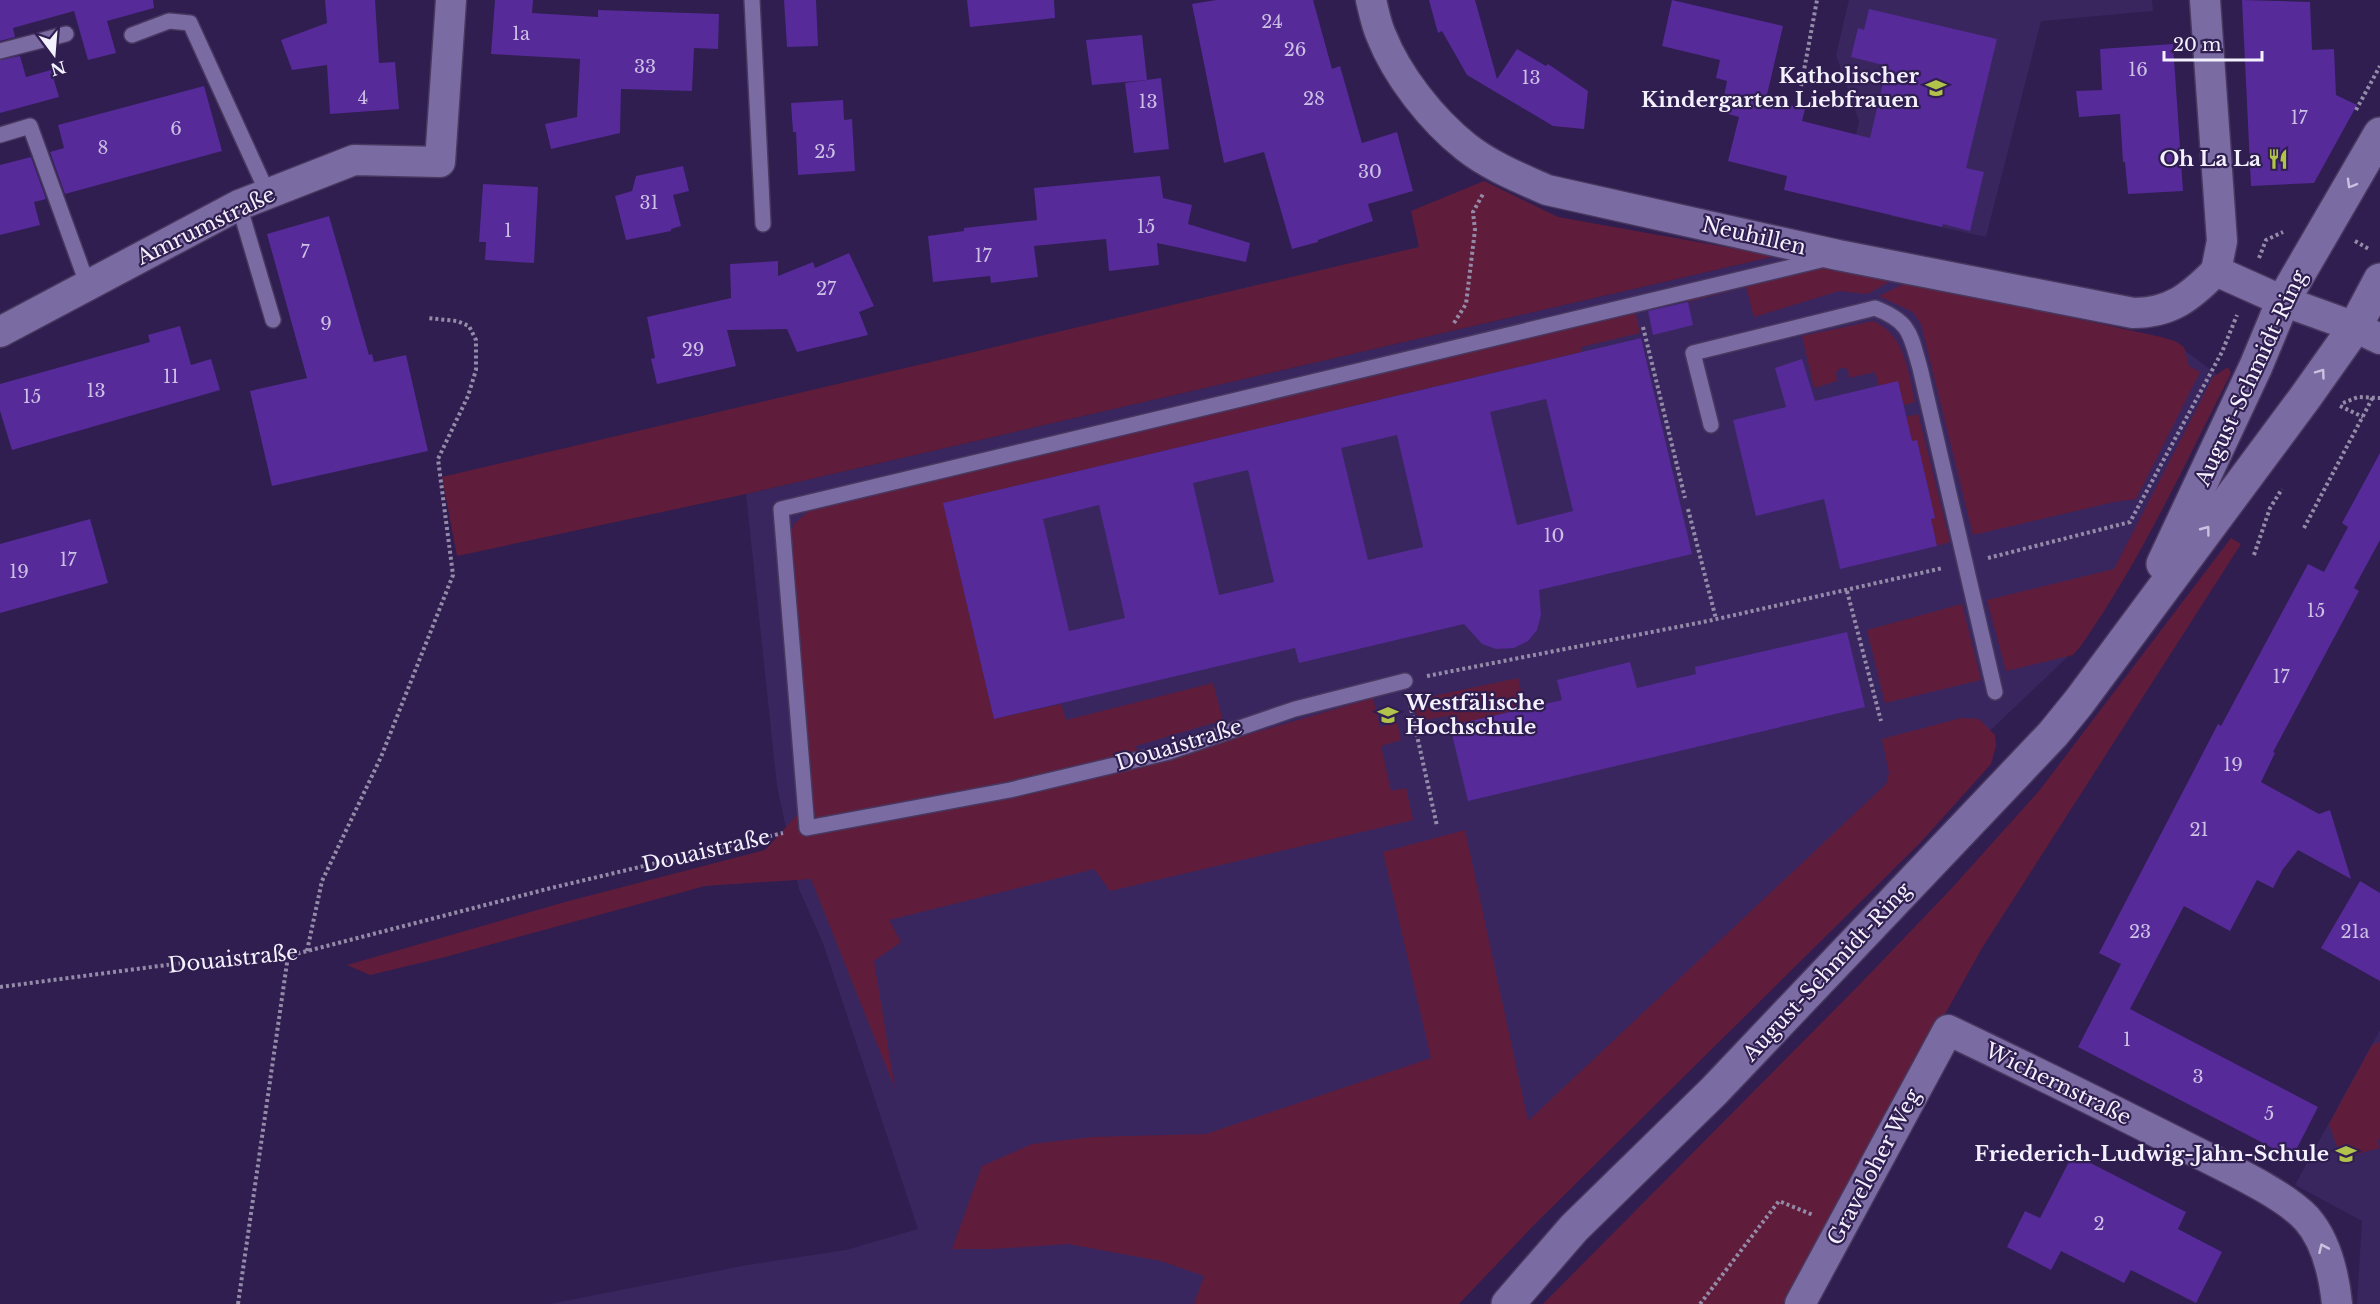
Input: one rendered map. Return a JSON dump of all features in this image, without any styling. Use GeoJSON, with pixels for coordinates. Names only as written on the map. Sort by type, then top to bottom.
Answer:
{"type":"FeatureCollection","features":[{"type":"Feature","properties":{"kind":"main road","name":"August-Schmidt-Ring"},"geometry":{"type":"LineString","coordinates":[[2133,628],[2256,366],[2283,302],[2380,134]]}},
{"type":"Feature","properties":{"kind":"main road","name":"August-Schmidt-Ring"},"geometry":{"type":"LineString","coordinates":[[1508,1304],[1574,1228],[1714,1091],[2052,734],[2133,628],[2368,333],[2380,280]]}},
{"type":"Feature","properties":{"kind":"street","name":"Amrumstraße"},"geometry":{"type":"LineString","coordinates":[[0,332],[239,205],[354,160],[440,162],[451,0]]}},
{"type":"Feature","properties":{"kind":"street","name":"Neuhillen"},"geometry":{"type":"LineString","coordinates":[[1371,0],[1381,36],[1406,81],[1430,115],[1467,148],[1503,170],[1547,190],[1838,255],[2133,313],[2149,313],[2168,309],[2194,294],[2216,272]]}},
{"type":"Feature","properties":{"kind":"street"},"geometry":{"type":"LineString","coordinates":[[2205,0],[2222,241],[2216,272],[2283,302],[2368,333]]}},
{"type":"Feature","properties":{"kind":"street","name":"Graveloher Weg"},"geometry":{"type":"LineString","coordinates":[[1800,1304],[1948,1030]]}},
{"type":"Feature","properties":{"kind":"street","name":"Wichernstraße"},"geometry":{"type":"LineString","coordinates":[[1948,1030],[2155,1131],[2251,1181],[2291,1206],[2306,1218],[2325,1248],[2337,1304]]}},
{"type":"Feature","properties":{"kind":"lane"},"geometry":{"type":"LineString","coordinates":[[752,0],[763,224]]}},
{"type":"Feature","properties":{"kind":"lane"},"geometry":{"type":"LineString","coordinates":[[132,35],[170,21],[190,23],[268,194]]}},
{"type":"Feature","properties":{"kind":"lane"},"geometry":{"type":"LineString","coordinates":[[0,51],[66,34]]}},
{"type":"Feature","properties":{"kind":"lane"},"geometry":{"type":"LineString","coordinates":[[0,135],[30,126],[88,286]]}},
{"type":"Feature","properties":{"kind":"lane"},"geometry":{"type":"LineString","coordinates":[[239,205],[273,320]]}},
{"type":"Feature","properties":{"kind":"lane"},"geometry":{"type":"LineString","coordinates":[[807,828],[781,509],[1838,255]]}},
{"type":"Feature","properties":{"kind":"lane"},"geometry":{"type":"LineString","coordinates":[[1710,425],[1692,353],[1875,308],[1892,315],[1908,329],[1920,368],[1995,692]]}},
{"type":"Feature","properties":{"kind":"lane","name":"Douaistraße"},"geometry":{"type":"LineString","coordinates":[[807,828],[1010,790],[1169,752],[1295,709],[1405,681]]}},
{"type":"Feature","properties":{"kind":"path"},"geometry":{"type":"LineString","coordinates":[[1800,92],[1817,0]]}},
{"type":"Feature","properties":{"kind":"path"},"geometry":{"type":"LineString","coordinates":[[1450,347],[1453,325],[1466,304],[1475,230],[1473,212]]}},
{"type":"Feature","properties":{"kind":"path"},"geometry":{"type":"LineString","coordinates":[[1637,303],[1686,498]]}},
{"type":"Feature","properties":{"kind":"path"},"geometry":{"type":"LineString","coordinates":[[307,951],[322,881],[381,757],[453,575],[438,459],[468,396],[476,370],[476,340],[469,326],[457,321],[427,318]]}},
{"type":"Feature","properties":{"kind":"path"},"geometry":{"type":"LineString","coordinates":[[1988,558],[2130,522],[2222,352]]}},
{"type":"Feature","properties":{"kind":"path"},"geometry":{"type":"LineString","coordinates":[[2334,410],[2338,405],[2358,397],[2380,398]]}},
{"type":"Feature","properties":{"kind":"path"},"geometry":{"type":"LineString","coordinates":[[2304,528],[2373,398]]}},
{"type":"Feature","properties":{"kind":"path"},"geometry":{"type":"LineString","coordinates":[[2338,405],[2363,417]]}},
{"type":"Feature","properties":{"kind":"path"},"geometry":{"type":"LineString","coordinates":[[2254,555],[2270,508],[2283,488]]}},
{"type":"Feature","properties":{"kind":"path"},"geometry":{"type":"LineString","coordinates":[[1688,508],[1716,619]]}},
{"type":"Feature","properties":{"kind":"path"},"geometry":{"type":"LineString","coordinates":[[1437,826],[1405,681],[1716,619],[1932,571]]}},
{"type":"Feature","properties":{"kind":"path"},"geometry":{"type":"LineString","coordinates":[[1847,591],[1881,721]]}},
{"type":"Feature","properties":{"kind":"path","name":"Douaistraße"},"geometry":{"type":"LineString","coordinates":[[0,987],[250,954],[288,956],[569,883],[807,828]]}},
{"type":"Feature","properties":{"kind":"path"},"geometry":{"type":"LineString","coordinates":[[237,1304],[288,956]]}},
{"type":"Feature","properties":{"kind":"path"},"geometry":{"type":"LineString","coordinates":[[1700,1304],[1779,1201],[1842,1227]]}},
{"type":"Feature","properties":{"kind":"shaded area","name":"Katholischer Kindergarten Liebfrauen"},"geometry":{"type":"Polygon","coordinates":[[[1849,0],[2152,0],[2153,11],[2041,21],[1986,237],[1890,216],[1906,147],[1856,135],[1859,121],[1836,55],[1849,0]]]}},
{"type":"Feature","properties":{"kind":"shaded area"},"geometry":{"type":"Polygon","coordinates":[[[1484,181],[1558,217],[1776,256],[746,494],[457,556],[442,477],[1419,247],[1411,211],[1484,181]]]}},
{"type":"Feature","properties":{"kind":"shaded area","name":"Westfälische Hochschule"},"geometry":{"type":"Polygon","coordinates":[[[1776,256],[2172,341],[2222,378],[2081,644],[1389,1304],[550,1304],[747,1265],[846,1250],[918,1229],[823,943],[799,889],[777,786],[746,494],[1776,256]]]}},
{"type":"Feature","properties":{"kind":"shaded area"},"geometry":{"type":"Polygon","coordinates":[[[1832,265],[1896,278],[1867,294],[1839,291],[1754,317],[1746,287],[1688,302],[1687,299],[1832,265]]]}},
{"type":"Feature","properties":{"kind":"shaded area"},"geometry":{"type":"Polygon","coordinates":[[[1908,282],[2161,337],[2175,341],[2184,347],[2189,366],[2200,372],[2136,499],[2114,502],[1973,535],[1921,324],[1913,312],[1879,296],[1908,282]]]}},
{"type":"Feature","properties":{"kind":"shaded area"},"geometry":{"type":"Polygon","coordinates":[[[1635,311],[1640,333],[1581,347],[1581,352],[943,503],[994,719],[1061,704],[1066,720],[1213,683],[1223,720],[1136,746],[1141,766],[1373,698],[1380,727],[1397,722],[1401,740],[1381,746],[1391,791],[1406,788],[1413,820],[1110,891],[1094,869],[889,920],[901,942],[874,961],[895,1089],[811,879],[705,886],[445,957],[370,975],[347,965],[565,902],[765,850],[809,802],[790,536],[794,524],[813,507],[1635,311]]]}},
{"type":"Feature","properties":{"kind":"shaded area"},"geometry":{"type":"Polygon","coordinates":[[[1873,321],[1884,327],[1899,344],[1915,402],[1904,405],[1879,386],[1875,372],[1849,378],[1848,369],[1840,368],[1836,373],[1837,381],[1814,388],[1802,336],[1873,321]]]}},
{"type":"Feature","properties":{"kind":"shaded area"},"geometry":{"type":"Polygon","coordinates":[[[2228,367],[2231,373],[2160,513],[2102,615],[2080,647],[2073,655],[2006,671],[1987,600],[2114,569],[2213,377],[2228,367]]]}},
{"type":"Feature","properties":{"kind":"shaded area"},"geometry":{"type":"Polygon","coordinates":[[[1918,414],[1950,542],[1937,546],[1931,519],[1935,518],[1917,440],[1912,441],[1906,417],[1918,414]]]}},
{"type":"Feature","properties":{"kind":"shaded area"},"geometry":{"type":"Polygon","coordinates":[[[2231,538],[2241,544],[1982,948],[1783,1304],[1543,1304],[1951,889],[2039,791],[2231,538]]]}},
{"type":"Feature","properties":{"kind":"shaded area"},"geometry":{"type":"Polygon","coordinates":[[[1962,604],[1981,680],[1885,703],[1867,630],[1962,604]]]}},
{"type":"Feature","properties":{"kind":"shaded area"},"geometry":{"type":"Polygon","coordinates":[[[1518,678],[1525,708],[1450,726],[1447,716],[1418,721],[1414,700],[1518,678]]]}},
{"type":"Feature","properties":{"kind":"shaded area"},"geometry":{"type":"Polygon","coordinates":[[[1961,718],[1979,719],[1995,735],[1996,746],[1991,764],[1920,843],[1533,1226],[1459,1304],[1194,1304],[1204,1276],[1161,1261],[1068,1244],[952,1249],[982,1166],[1032,1144],[1092,1137],[1206,1134],[1431,1058],[1383,852],[1465,830],[1528,1121],[1886,784],[1889,773],[1882,739],[1961,718]]]}},
{"type":"Feature","properties":{"kind":"shaded area","name":"Friederich-Ludwig-Jahn-Schule"},"geometry":{"type":"Polygon","coordinates":[[[2380,1030],[2380,1304],[2357,1304],[2362,1221],[2295,1185],[2380,1030]]]}},
{"type":"Feature","properties":{"kind":"shaded area"},"geometry":{"type":"Polygon","coordinates":[[[2380,1042],[2380,1139],[2377,1140],[2380,1148],[2341,1158],[2329,1124],[2372,1045],[2380,1042]]]}},
{"type":"Feature","properties":{"kind":"building"},"geometry":{"type":"Polygon","coordinates":[[[0,0],[153,0],[154,8],[107,21],[116,53],[88,60],[74,11],[13,28],[15,37],[0,41],[0,0]]]}},
{"type":"Feature","properties":{"kind":"building"},"geometry":{"type":"Polygon","coordinates":[[[325,0],[375,0],[379,63],[395,62],[399,109],[330,114],[327,65],[292,70],[281,40],[327,23],[325,0]]]}},
{"type":"Feature","properties":{"kind":"building"},"geometry":{"type":"Polygon","coordinates":[[[495,0],[533,0],[532,13],[598,17],[598,10],[719,14],[718,49],[694,48],[692,91],[621,89],[620,133],[551,149],[545,124],[577,117],[580,59],[491,54],[495,0]]]}},
{"type":"Feature","properties":{"kind":"building"},"geometry":{"type":"Polygon","coordinates":[[[784,0],[816,0],[818,46],[787,47],[784,0]]]}},
{"type":"Feature","properties":{"kind":"building"},"geometry":{"type":"Polygon","coordinates":[[[967,0],[1054,0],[1055,18],[970,27],[967,0]]]}},
{"type":"Feature","properties":{"kind":"building"},"geometry":{"type":"Polygon","coordinates":[[[1216,0],[1313,0],[1332,69],[1340,66],[1362,143],[1397,132],[1413,191],[1368,204],[1373,221],[1318,240],[1318,242],[1292,249],[1264,152],[1224,163],[1192,4],[1216,0]]]}},
{"type":"Feature","properties":{"kind":"building"},"geometry":{"type":"Polygon","coordinates":[[[1429,0],[1475,0],[1497,79],[1517,49],[1546,66],[1548,64],[1588,91],[1584,129],[1553,126],[1467,75],[1442,31],[1438,33],[1429,0]]]}},
{"type":"Feature","properties":{"kind":"building"},"geometry":{"type":"Polygon","coordinates":[[[1672,0],[1783,26],[1766,99],[1805,109],[1802,121],[1870,138],[1887,66],[1851,57],[1858,28],[1864,30],[1869,9],[1997,39],[1966,168],[1984,172],[1970,231],[1943,224],[1942,227],[1784,190],[1787,176],[1728,161],[1739,117],[1721,112],[1727,81],[1716,78],[1720,60],[1662,46],[1672,0]]]}},
{"type":"Feature","properties":{"kind":"building"},"geometry":{"type":"Polygon","coordinates":[[[2242,0],[2310,2],[2312,50],[2334,49],[2336,95],[2357,105],[2314,183],[2251,186],[2242,0]]]}},
{"type":"Feature","properties":{"kind":"building"},"geometry":{"type":"Polygon","coordinates":[[[1142,35],[1147,80],[1092,85],[1086,40],[1142,35]]]}},
{"type":"Feature","properties":{"kind":"building"},"geometry":{"type":"Polygon","coordinates":[[[2173,44],[2183,191],[2128,194],[2120,114],[2079,117],[2076,91],[2102,90],[2100,49],[2173,44]]]}},
{"type":"Feature","properties":{"kind":"building"},"geometry":{"type":"Polygon","coordinates":[[[20,56],[26,77],[51,70],[59,97],[0,113],[0,60],[20,56]]]}},
{"type":"Feature","properties":{"kind":"building"},"geometry":{"type":"Polygon","coordinates":[[[1161,78],[1169,149],[1134,153],[1125,83],[1161,78]]]}},
{"type":"Feature","properties":{"kind":"building"},"geometry":{"type":"Polygon","coordinates":[[[204,86],[222,151],[65,194],[50,152],[64,148],[58,125],[204,86]]]}},
{"type":"Feature","properties":{"kind":"building"},"geometry":{"type":"Polygon","coordinates":[[[843,100],[844,120],[852,119],[855,171],[798,175],[796,132],[793,132],[791,103],[843,100]]]}},
{"type":"Feature","properties":{"kind":"building"},"geometry":{"type":"Polygon","coordinates":[[[31,157],[46,199],[34,202],[40,225],[0,235],[0,165],[31,157]]]}},
{"type":"Feature","properties":{"kind":"building"},"geometry":{"type":"Polygon","coordinates":[[[683,166],[689,191],[673,195],[681,226],[671,231],[626,240],[615,196],[632,191],[636,176],[683,166]]]}},
{"type":"Feature","properties":{"kind":"building"},"geometry":{"type":"Polygon","coordinates":[[[1160,176],[1163,198],[1192,205],[1188,224],[1250,243],[1246,262],[1157,243],[1159,265],[1109,271],[1106,239],[1034,246],[1038,277],[991,283],[990,276],[933,282],[928,236],[964,231],[964,228],[1037,220],[1034,188],[1160,176]]]}},
{"type":"Feature","properties":{"kind":"building"},"geometry":{"type":"Polygon","coordinates":[[[483,184],[538,187],[534,263],[485,260],[486,242],[479,242],[483,184]]]}},
{"type":"Feature","properties":{"kind":"building"},"geometry":{"type":"Polygon","coordinates":[[[329,216],[369,355],[372,354],[374,362],[406,355],[428,451],[272,486],[250,391],[307,378],[267,234],[329,216]]]}},
{"type":"Feature","properties":{"kind":"building"},"geometry":{"type":"Polygon","coordinates":[[[849,253],[874,306],[859,312],[868,335],[797,352],[787,329],[727,330],[736,366],[657,384],[651,359],[655,358],[647,317],[731,298],[730,264],[778,261],[778,276],[813,262],[815,268],[849,253]]]}},
{"type":"Feature","properties":{"kind":"building"},"geometry":{"type":"Polygon","coordinates":[[[1688,302],[1693,325],[1653,335],[1648,311],[1688,302]]]}},
{"type":"Feature","properties":{"kind":"building"},"geometry":{"type":"Polygon","coordinates":[[[180,326],[191,365],[211,359],[220,390],[12,450],[0,411],[0,384],[150,342],[148,335],[180,326]]]}},
{"type":"Feature","properties":{"kind":"building"},"geometry":{"type":"Polygon","coordinates":[[[1641,338],[1692,554],[1539,590],[1541,615],[1537,630],[1528,641],[1514,648],[1496,649],[1482,644],[1464,624],[1299,663],[1295,648],[994,719],[943,503],[1641,338]],[[1546,399],[1490,412],[1517,525],[1573,511],[1546,399]],[[1397,435],[1341,448],[1368,560],[1423,547],[1397,435]],[[1248,470],[1193,483],[1219,595],[1274,582],[1248,470]],[[1099,505],[1043,519],[1069,631],[1125,618],[1099,505]]]}},
{"type":"Feature","properties":{"kind":"building"},"geometry":{"type":"Polygon","coordinates":[[[1802,359],[1815,401],[1898,381],[1912,441],[1917,440],[1935,518],[1931,519],[1937,546],[1840,569],[1824,499],[1756,516],[1733,420],[1786,407],[1775,368],[1802,359]]]}},
{"type":"Feature","properties":{"kind":"building"},"geometry":{"type":"Polygon","coordinates":[[[2380,453],[2380,540],[2354,588],[2359,591],[2273,752],[2275,753],[2261,782],[2319,814],[2330,810],[2351,879],[2298,850],[2283,869],[2273,888],[2257,880],[2230,931],[2184,906],[2130,1009],[2318,1107],[2292,1158],[2078,1047],[2121,964],[2099,953],[2218,724],[2221,726],[2308,564],[2324,572],[2348,527],[2342,523],[2380,453]]]}},
{"type":"Feature","properties":{"kind":"building"},"geometry":{"type":"Polygon","coordinates":[[[90,519],[108,583],[0,613],[0,544],[90,519]]]}},
{"type":"Feature","properties":{"kind":"building"},"geometry":{"type":"Polygon","coordinates":[[[1847,632],[1865,707],[1468,801],[1450,726],[1562,700],[1557,680],[1630,662],[1637,688],[1696,674],[1695,667],[1847,632]]]}},
{"type":"Feature","properties":{"kind":"building"},"geometry":{"type":"Polygon","coordinates":[[[2360,881],[2380,893],[2380,981],[2321,948],[2360,881]]]}},
{"type":"Feature","properties":{"kind":"building"},"geometry":{"type":"Polygon","coordinates":[[[2073,1154],[2186,1212],[2178,1229],[2222,1252],[2196,1303],[2131,1270],[2124,1283],[2061,1251],[2051,1270],[2007,1247],[2025,1211],[2040,1218],[2073,1154]]]}},
{"type":"Feature","properties":{"kind":"place","name":"Katholischer Kindergarten Liebfrauen"},"geometry":{"type":"Point","coordinates":[1936,88]}},
{"type":"Feature","properties":{"kind":"place","name":"Oh La La"},"geometry":{"type":"Point","coordinates":[2278,159]}},
{"type":"Feature","properties":{"kind":"place","name":"Westfälische Hochschule"},"geometry":{"type":"Point","coordinates":[1388,715]}},
{"type":"Feature","properties":{"kind":"place","name":"Friederich-Ludwig-Jahn-Schule"},"geometry":{"type":"Point","coordinates":[2346,1154]}}]}
